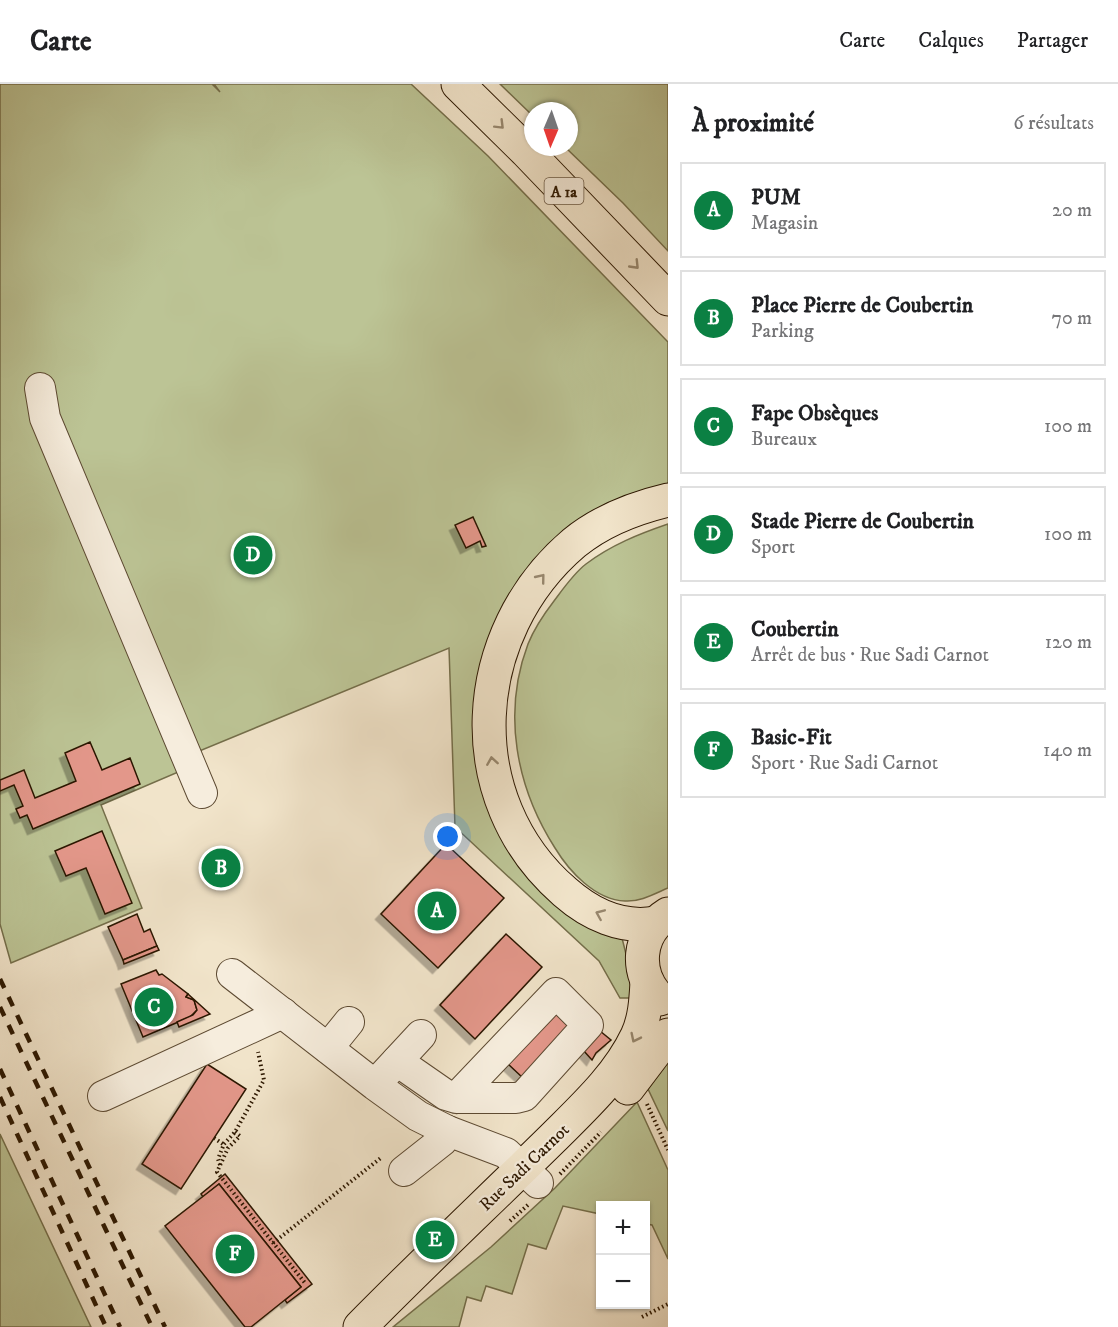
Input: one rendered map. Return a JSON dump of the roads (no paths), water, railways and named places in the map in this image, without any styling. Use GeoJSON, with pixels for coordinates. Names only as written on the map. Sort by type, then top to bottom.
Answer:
{"type":"FeatureCollection","features":[{"type":"Feature","properties":{"kind":"main road","name":"A 1a"},"geometry":{"type":"LineString","coordinates":[[458,84],[668,299]]}},
{"type":"Feature","properties":{"kind":"main road"},"geometry":{"type":"LineString","coordinates":[[662,918],[626,923],[589,910],[557,885],[541,867],[517,833],[500,795],[492,768],[489,720],[495,671],[505,638],[518,610],[543,576],[574,544],[593,530],[634,510],[668,500]]}},
{"type":"Feature","properties":{"kind":"main road","name":"Rue Sadi Carnot"},"geometry":{"type":"LineString","coordinates":[[365,1327],[438,1271],[530,1176],[628,1052],[657,993],[642,967],[642,951],[647,936],[662,918]]}},
{"type":"Feature","properties":{"kind":"main road","name":"Rue Sadi Carnot"},"geometry":{"type":"LineString","coordinates":[[360,1327],[530,1176],[615,1105],[668,1035]]}},
{"type":"Feature","properties":{"kind":"lane"},"geometry":{"type":"LineString","coordinates":[[40,388],[45,418],[196,780]]}},
{"type":"Feature","properties":{"kind":"lane"},"geometry":{"type":"LineString","coordinates":[[232,974],[283,1013],[338,1064],[375,1085],[418,1116],[448,1131],[506,1153],[530,1176]]}},
{"type":"Feature","properties":{"kind":"lane"},"geometry":{"type":"LineString","coordinates":[[103,1096],[283,1013]]}},
{"type":"Feature","properties":{"kind":"lane"},"geometry":{"type":"LineString","coordinates":[[338,1064],[349,1022]]}},
{"type":"Feature","properties":{"kind":"lane"},"geometry":{"type":"LineString","coordinates":[[375,1085],[421,1035]]}},
{"type":"Feature","properties":{"kind":"lane"},"geometry":{"type":"LineString","coordinates":[[397,1061],[446,1095],[456,1098]]}},
{"type":"Feature","properties":{"kind":"lane"},"geometry":{"type":"LineString","coordinates":[[396,1162],[442,1141],[448,1131]]}},
{"type":"Feature","properties":{"kind":"railway"},"geometry":{"type":"LineString","coordinates":[[0,979],[165,1327]]}},
{"type":"Feature","properties":{"kind":"railway"},"geometry":{"type":"LineString","coordinates":[[0,1007],[152,1327]]}},
{"type":"Feature","properties":{"kind":"railway"},"geometry":{"type":"LineString","coordinates":[[0,1069],[120,1327]]}},
{"type":"Feature","properties":{"kind":"railway"},"geometry":{"type":"LineString","coordinates":[[0,1097],[106,1327]]}},
{"type":"Feature","properties":{"kind":"place","name":"Stade Pierre de Coubertin"},"geometry":{"type":"Point","coordinates":[253,555]}},
{"type":"Feature","properties":{"kind":"place","name":"Place Pierre de Coubertin"},"geometry":{"type":"Point","coordinates":[221,868]}},
{"type":"Feature","properties":{"kind":"place","name":"PUM"},"geometry":{"type":"Point","coordinates":[437,911]}},
{"type":"Feature","properties":{"kind":"place","name":"Fape Obsèques"},"geometry":{"type":"Point","coordinates":[154,1007]}},
{"type":"Feature","properties":{"kind":"place","name":"Coubertin"},"geometry":{"type":"Point","coordinates":[435,1240]}},
{"type":"Feature","properties":{"kind":"place","name":"Basic-Fit"},"geometry":{"type":"Point","coordinates":[235,1254]}}]}
